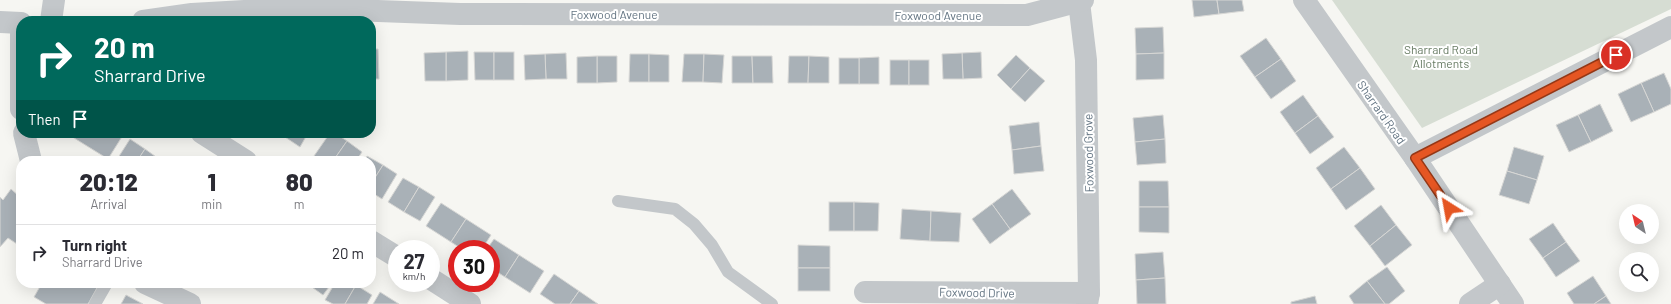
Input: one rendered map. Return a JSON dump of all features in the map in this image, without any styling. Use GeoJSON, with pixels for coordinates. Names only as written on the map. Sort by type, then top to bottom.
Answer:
{"type":"FeatureCollection","features":[{"type":"Feature","properties":{"kind":"street"},"geometry":{"type":"LineString","coordinates":[[52,16],[54,0]]}},
{"type":"Feature","properties":{"kind":"street","name":"Sharrard Road"},"geometry":{"type":"LineString","coordinates":[[1304,0],[1415,158],[1513,304]]}},
{"type":"Feature","properties":{"kind":"street","name":"Foxwood Avenue"},"geometry":{"type":"LineString","coordinates":[[178,16],[296,8],[460,14],[1027,15],[1081,1]]}},
{"type":"Feature","properties":{"kind":"street","name":"Foxwood Grove"},"geometry":{"type":"LineString","coordinates":[[1081,1],[1086,60],[1088,299]]}},
{"type":"Feature","properties":{"kind":"street"},"geometry":{"type":"LineString","coordinates":[[0,22],[16,23]]}},
{"type":"Feature","properties":{"kind":"street"},"geometry":{"type":"LineString","coordinates":[[1415,158],[1671,27]]}},
{"type":"Feature","properties":{"kind":"street"},"geometry":{"type":"LineString","coordinates":[[25,138],[30,156]]}},
{"type":"Feature","properties":{"kind":"street"},"geometry":{"type":"LineString","coordinates":[[210,138],[238,156]]}},
{"type":"Feature","properties":{"kind":"street"},"geometry":{"type":"LineString","coordinates":[[376,244],[388,251]]}},
{"type":"Feature","properties":{"kind":"street"},"geometry":{"type":"LineString","coordinates":[[1470,304],[1500,284]]}},
{"type":"Feature","properties":{"kind":"street"},"geometry":{"type":"LineString","coordinates":[[440,285],[470,304]]}},
{"type":"Feature","properties":{"kind":"street"},"geometry":{"type":"LineString","coordinates":[[156,288],[190,304]]}},
{"type":"Feature","properties":{"kind":"street","name":"Foxwood Drive"},"geometry":{"type":"LineString","coordinates":[[865,298],[1088,299]]}},
{"type":"Feature","properties":{"kind":"lane"},"geometry":{"type":"LineString","coordinates":[[618,201],[675,209],[694,224],[712,245],[728,272],[772,304]]}},
{"type":"Feature","properties":{"kind":"lane"},"geometry":{"type":"LineString","coordinates":[[95,304],[104,288]]}},
{"type":"Feature","properties":{"kind":"green space","name":"Sharrard Road Allotments"},"geometry":{"type":"Polygon","coordinates":[[[1332,0],[1671,0],[1671,9],[1422,128],[1332,0]]]}},
{"type":"Feature","properties":{"kind":"building"},"geometry":{"type":"Polygon","coordinates":[[[1192,0],[1217,0],[1219,14],[1194,17],[1192,0]]]}},
{"type":"Feature","properties":{"kind":"building"},"geometry":{"type":"Polygon","coordinates":[[[1217,0],[1242,0],[1244,11],[1219,14],[1217,0]]]}},
{"type":"Feature","properties":{"kind":"building"},"geometry":{"type":"Polygon","coordinates":[[[1163,27],[1164,53],[1136,54],[1135,28],[1163,27]]]}},
{"type":"Feature","properties":{"kind":"building"},"geometry":{"type":"Polygon","coordinates":[[[1266,38],[1281,59],[1255,77],[1240,56],[1266,38]]]}},
{"type":"Feature","properties":{"kind":"building"},"geometry":{"type":"Polygon","coordinates":[[[376,49],[378,49],[379,79],[376,79],[376,49]]]}},
{"type":"Feature","properties":{"kind":"building"},"geometry":{"type":"Polygon","coordinates":[[[468,51],[468,80],[446,81],[446,52],[468,51]]]}},
{"type":"Feature","properties":{"kind":"building"},"geometry":{"type":"Polygon","coordinates":[[[446,52],[446,81],[425,81],[424,53],[446,52]]]}},
{"type":"Feature","properties":{"kind":"building"},"geometry":{"type":"Polygon","coordinates":[[[474,52],[494,52],[494,80],[475,80],[474,52]]]}},
{"type":"Feature","properties":{"kind":"building"},"geometry":{"type":"Polygon","coordinates":[[[494,52],[514,52],[514,80],[494,80],[494,52]]]}},
{"type":"Feature","properties":{"kind":"building"},"geometry":{"type":"Polygon","coordinates":[[[981,52],[982,78],[963,79],[962,53],[981,52]]]}},
{"type":"Feature","properties":{"kind":"building"},"geometry":{"type":"Polygon","coordinates":[[[566,53],[567,79],[546,79],[545,54],[566,53]]]}},
{"type":"Feature","properties":{"kind":"building"},"geometry":{"type":"Polygon","coordinates":[[[962,53],[963,79],[943,79],[942,54],[962,53]]]}},
{"type":"Feature","properties":{"kind":"building"},"geometry":{"type":"Polygon","coordinates":[[[1164,53],[1164,79],[1136,80],[1136,54],[1164,53]]]}},
{"type":"Feature","properties":{"kind":"building"},"geometry":{"type":"Polygon","coordinates":[[[545,54],[546,79],[525,80],[524,55],[545,54]]]}},
{"type":"Feature","properties":{"kind":"building"},"geometry":{"type":"Polygon","coordinates":[[[630,54],[649,54],[649,82],[629,82],[630,54]]]}},
{"type":"Feature","properties":{"kind":"building"},"geometry":{"type":"Polygon","coordinates":[[[649,54],[669,55],[669,82],[649,82],[649,54]]]}},
{"type":"Feature","properties":{"kind":"building"},"geometry":{"type":"Polygon","coordinates":[[[684,54],[704,54],[703,82],[682,82],[684,54]]]}},
{"type":"Feature","properties":{"kind":"building"},"geometry":{"type":"Polygon","coordinates":[[[704,54],[724,55],[722,83],[703,82],[704,54]]]}},
{"type":"Feature","properties":{"kind":"building"},"geometry":{"type":"Polygon","coordinates":[[[1016,55],[1030,68],[1011,89],[997,75],[1016,55]]]}},
{"type":"Feature","properties":{"kind":"building"},"geometry":{"type":"Polygon","coordinates":[[[597,56],[617,56],[617,82],[597,83],[597,56]]]}},
{"type":"Feature","properties":{"kind":"building"},"geometry":{"type":"Polygon","coordinates":[[[597,56],[597,83],[577,83],[577,57],[597,56]]]}},
{"type":"Feature","properties":{"kind":"building"},"geometry":{"type":"Polygon","coordinates":[[[732,56],[752,56],[753,83],[732,83],[732,56]]]}},
{"type":"Feature","properties":{"kind":"building"},"geometry":{"type":"Polygon","coordinates":[[[752,56],[772,56],[773,83],[753,83],[752,56]]]}},
{"type":"Feature","properties":{"kind":"building"},"geometry":{"type":"Polygon","coordinates":[[[789,56],[809,56],[808,83],[788,83],[789,56]]]}},
{"type":"Feature","properties":{"kind":"building"},"geometry":{"type":"Polygon","coordinates":[[[809,56],[829,57],[829,83],[808,83],[809,56]]]}},
{"type":"Feature","properties":{"kind":"building"},"geometry":{"type":"Polygon","coordinates":[[[879,57],[879,84],[859,84],[859,58],[879,57]]]}},
{"type":"Feature","properties":{"kind":"building"},"geometry":{"type":"Polygon","coordinates":[[[839,58],[859,58],[859,84],[839,84],[839,58]]]}},
{"type":"Feature","properties":{"kind":"building"},"geometry":{"type":"Polygon","coordinates":[[[1281,59],[1296,81],[1271,99],[1255,77],[1281,59]]]}},
{"type":"Feature","properties":{"kind":"building"},"geometry":{"type":"Polygon","coordinates":[[[890,60],[909,60],[909,85],[890,85],[890,60]]]}},
{"type":"Feature","properties":{"kind":"building"},"geometry":{"type":"Polygon","coordinates":[[[909,60],[929,60],[929,85],[909,85],[909,60]]]}},
{"type":"Feature","properties":{"kind":"building"},"geometry":{"type":"Polygon","coordinates":[[[1030,68],[1045,81],[1025,102],[1011,89],[1030,68]]]}},
{"type":"Feature","properties":{"kind":"building"},"geometry":{"type":"Polygon","coordinates":[[[1664,73],[1671,89],[1671,104],[1654,112],[1641,83],[1664,73]]]}},
{"type":"Feature","properties":{"kind":"building"},"geometry":{"type":"Polygon","coordinates":[[[1641,83],[1654,112],[1631,122],[1618,94],[1641,83]]]}},
{"type":"Feature","properties":{"kind":"building"},"geometry":{"type":"Polygon","coordinates":[[[1303,95],[1318,116],[1295,133],[1280,112],[1303,95]]]}},
{"type":"Feature","properties":{"kind":"building"},"geometry":{"type":"Polygon","coordinates":[[[1600,104],[1613,131],[1591,142],[1578,115],[1600,104]]]}},
{"type":"Feature","properties":{"kind":"building"},"geometry":{"type":"Polygon","coordinates":[[[1163,115],[1165,139],[1135,142],[1133,118],[1163,115]]]}},
{"type":"Feature","properties":{"kind":"building"},"geometry":{"type":"Polygon","coordinates":[[[1578,115],[1591,142],[1569,152],[1556,125],[1578,115]]]}},
{"type":"Feature","properties":{"kind":"building"},"geometry":{"type":"Polygon","coordinates":[[[1318,116],[1334,137],[1310,154],[1295,133],[1318,116]]]}},
{"type":"Feature","properties":{"kind":"building"},"geometry":{"type":"Polygon","coordinates":[[[1039,122],[1041,146],[1012,150],[1009,126],[1039,122]]]}},
{"type":"Feature","properties":{"kind":"building"},"geometry":{"type":"Polygon","coordinates":[[[74,138],[121,138],[110,156],[103,156],[74,138]]]}},
{"type":"Feature","properties":{"kind":"building"},"geometry":{"type":"Polygon","coordinates":[[[286,138],[305,138],[300,147],[286,138]]]}},
{"type":"Feature","properties":{"kind":"building"},"geometry":{"type":"Polygon","coordinates":[[[327,138],[342,138],[347,141],[336,156],[314,156],[327,138]]]}},
{"type":"Feature","properties":{"kind":"building"},"geometry":{"type":"Polygon","coordinates":[[[130,139],[145,149],[140,156],[119,156],[130,139]]]}},
{"type":"Feature","properties":{"kind":"building"},"geometry":{"type":"Polygon","coordinates":[[[1165,139],[1166,163],[1137,165],[1135,142],[1165,139]]]}},
{"type":"Feature","properties":{"kind":"building"},"geometry":{"type":"Polygon","coordinates":[[[347,141],[362,152],[359,156],[336,156],[347,141]]]}},
{"type":"Feature","properties":{"kind":"building"},"geometry":{"type":"Polygon","coordinates":[[[1041,146],[1044,171],[1014,174],[1012,150],[1041,146]]]}},
{"type":"Feature","properties":{"kind":"building"},"geometry":{"type":"Polygon","coordinates":[[[1344,147],[1360,168],[1331,189],[1316,168],[1344,147]]]}},
{"type":"Feature","properties":{"kind":"building"},"geometry":{"type":"Polygon","coordinates":[[[1514,147],[1544,156],[1537,180],[1507,171],[1514,147]]]}},
{"type":"Feature","properties":{"kind":"building"},"geometry":{"type":"Polygon","coordinates":[[[145,149],[155,156],[140,156],[145,149]]]}},
{"type":"Feature","properties":{"kind":"building"},"geometry":{"type":"Polygon","coordinates":[[[376,161],[383,165],[376,176],[376,161]]]}},
{"type":"Feature","properties":{"kind":"building"},"geometry":{"type":"Polygon","coordinates":[[[383,165],[397,174],[382,199],[376,195],[376,176],[383,165]]]}},
{"type":"Feature","properties":{"kind":"building"},"geometry":{"type":"Polygon","coordinates":[[[1360,168],[1375,189],[1346,210],[1331,189],[1360,168]]]}},
{"type":"Feature","properties":{"kind":"building"},"geometry":{"type":"Polygon","coordinates":[[[1507,171],[1537,180],[1529,204],[1499,195],[1507,171]]]}},
{"type":"Feature","properties":{"kind":"building"},"geometry":{"type":"Polygon","coordinates":[[[403,178],[419,187],[404,212],[388,202],[403,178]]]}},
{"type":"Feature","properties":{"kind":"building"},"geometry":{"type":"Polygon","coordinates":[[[1139,181],[1168,181],[1169,207],[1139,207],[1139,181]]]}},
{"type":"Feature","properties":{"kind":"building"},"geometry":{"type":"Polygon","coordinates":[[[419,187],[435,197],[420,221],[404,212],[419,187]]]}},
{"type":"Feature","properties":{"kind":"building"},"geometry":{"type":"Polygon","coordinates":[[[11,189],[16,194],[16,243],[8,238],[0,247],[0,197],[3,200],[11,189]]]}},
{"type":"Feature","properties":{"kind":"building"},"geometry":{"type":"Polygon","coordinates":[[[1012,189],[1031,214],[1010,229],[992,204],[1012,189]]]}},
{"type":"Feature","properties":{"kind":"building"},"geometry":{"type":"Polygon","coordinates":[[[829,202],[854,202],[854,231],[829,231],[829,202]]]}},
{"type":"Feature","properties":{"kind":"building"},"geometry":{"type":"Polygon","coordinates":[[[854,202],[879,203],[878,231],[854,231],[854,202]]]}},
{"type":"Feature","properties":{"kind":"building"},"geometry":{"type":"Polygon","coordinates":[[[441,203],[466,219],[452,240],[448,240],[426,226],[441,203]]]}},
{"type":"Feature","properties":{"kind":"building"},"geometry":{"type":"Polygon","coordinates":[[[992,204],[1010,229],[990,244],[972,219],[992,204]]]}},
{"type":"Feature","properties":{"kind":"building"},"geometry":{"type":"Polygon","coordinates":[[[1381,205],[1396,225],[1370,246],[1354,226],[1381,205]]]}},
{"type":"Feature","properties":{"kind":"building"},"geometry":{"type":"Polygon","coordinates":[[[1139,207],[1169,207],[1169,233],[1139,232],[1139,207]]]}},
{"type":"Feature","properties":{"kind":"building"},"geometry":{"type":"Polygon","coordinates":[[[902,209],[931,211],[930,241],[900,239],[902,209]]]}},
{"type":"Feature","properties":{"kind":"building"},"geometry":{"type":"Polygon","coordinates":[[[931,211],[961,213],[959,242],[930,241],[931,211]]]}},
{"type":"Feature","properties":{"kind":"building"},"geometry":{"type":"Polygon","coordinates":[[[466,219],[491,235],[488,240],[452,240],[466,219]]]}},
{"type":"Feature","properties":{"kind":"building"},"geometry":{"type":"Polygon","coordinates":[[[1553,223],[1566,242],[1543,258],[1529,239],[1553,223]]]}},
{"type":"Feature","properties":{"kind":"building"},"geometry":{"type":"Polygon","coordinates":[[[1396,225],[1412,245],[1385,266],[1370,246],[1396,225]]]}},
{"type":"Feature","properties":{"kind":"building"},"geometry":{"type":"Polygon","coordinates":[[[1566,242],[1580,261],[1556,277],[1543,258],[1566,242]]]}},
{"type":"Feature","properties":{"kind":"building"},"geometry":{"type":"Polygon","coordinates":[[[500,243],[519,255],[505,277],[500,274],[500,243]]]}},
{"type":"Feature","properties":{"kind":"building"},"geometry":{"type":"Polygon","coordinates":[[[798,245],[830,246],[830,268],[798,268],[798,245]]]}},
{"type":"Feature","properties":{"kind":"building"},"geometry":{"type":"Polygon","coordinates":[[[1163,252],[1165,278],[1136,280],[1135,254],[1163,252]]]}},
{"type":"Feature","properties":{"kind":"building"},"geometry":{"type":"Polygon","coordinates":[[[519,255],[544,271],[530,293],[505,277],[519,255]]]}},
{"type":"Feature","properties":{"kind":"building"},"geometry":{"type":"Polygon","coordinates":[[[1387,267],[1405,291],[1389,304],[1385,304],[1367,281],[1387,267]]]}},
{"type":"Feature","properties":{"kind":"building"},"geometry":{"type":"Polygon","coordinates":[[[798,268],[830,268],[830,291],[798,291],[798,268]]]}},
{"type":"Feature","properties":{"kind":"building"},"geometry":{"type":"Polygon","coordinates":[[[554,274],[579,291],[570,304],[555,304],[540,294],[554,274]]]}},
{"type":"Feature","properties":{"kind":"building"},"geometry":{"type":"Polygon","coordinates":[[[1593,276],[1606,296],[1594,304],[1574,304],[1567,293],[1593,276]]]}},
{"type":"Feature","properties":{"kind":"building"},"geometry":{"type":"Polygon","coordinates":[[[1165,278],[1166,304],[1137,304],[1136,280],[1165,278]]]}},
{"type":"Feature","properties":{"kind":"building"},"geometry":{"type":"Polygon","coordinates":[[[1367,281],[1385,304],[1354,304],[1349,296],[1367,281]]]}},
{"type":"Feature","properties":{"kind":"building"},"geometry":{"type":"Polygon","coordinates":[[[39,288],[97,288],[88,304],[46,304],[34,297],[39,288]]]}},
{"type":"Feature","properties":{"kind":"building"},"geometry":{"type":"Polygon","coordinates":[[[313,288],[328,288],[323,295],[313,288]]]}},
{"type":"Feature","properties":{"kind":"building"},"geometry":{"type":"Polygon","coordinates":[[[332,288],[354,288],[345,304],[333,304],[325,300],[332,288]]]}},
{"type":"Feature","properties":{"kind":"building"},"geometry":{"type":"Polygon","coordinates":[[[354,288],[361,288],[372,295],[367,304],[345,304],[354,288]]]}},
{"type":"Feature","properties":{"kind":"building"},"geometry":{"type":"Polygon","coordinates":[[[579,291],[598,304],[570,304],[579,291]]]}},
{"type":"Feature","properties":{"kind":"building"},"geometry":{"type":"Polygon","coordinates":[[[380,292],[399,304],[373,304],[380,292]]]}},
{"type":"Feature","properties":{"kind":"building"},"geometry":{"type":"Polygon","coordinates":[[[126,295],[143,304],[121,304],[126,295]]]}},
{"type":"Feature","properties":{"kind":"building"},"geometry":{"type":"Polygon","coordinates":[[[1315,296],[1317,304],[1291,304],[1291,302],[1315,296]]]}},
{"type":"Feature","properties":{"kind":"building"},"geometry":{"type":"Polygon","coordinates":[[[1606,296],[1611,304],[1594,304],[1606,296]]]}},
{"type":"Feature","properties":{"kind":"route"},"geometry":{"type":"LineString","coordinates":[[1449,208],[1415,158],[1616,55]]}}]}
